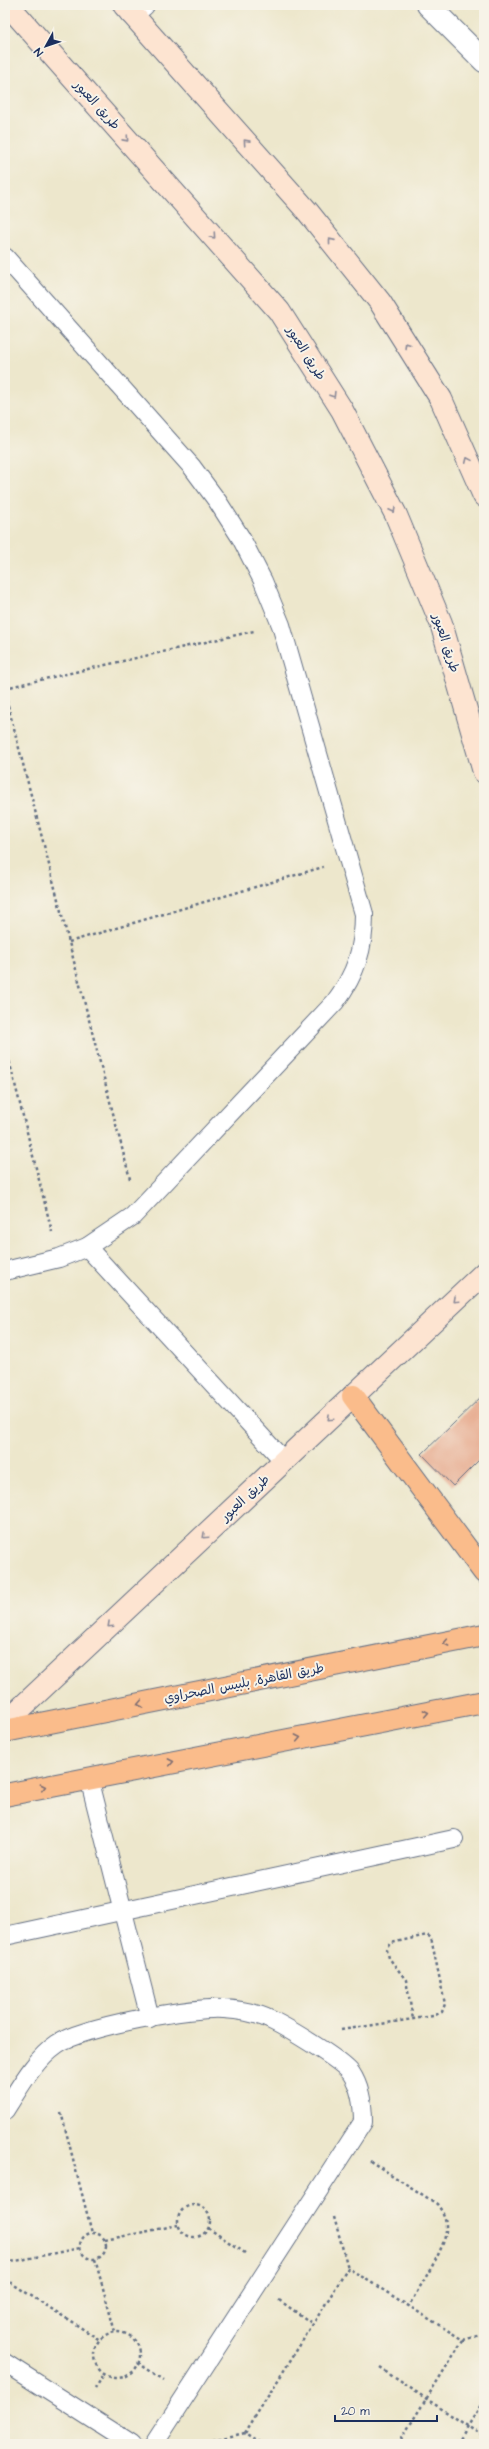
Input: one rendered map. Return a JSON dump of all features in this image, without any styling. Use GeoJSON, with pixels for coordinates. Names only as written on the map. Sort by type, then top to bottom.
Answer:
{"type":"FeatureCollection","features":[{"type":"Feature","properties":{"kind":"highway"},"geometry":{"type":"LineString","coordinates":[[354,1396],[484,1572]]}},
{"type":"Feature","properties":{"kind":"highway","name":"طريق القاهرة, بلبيس الصحراوي"},"geometry":{"type":"LineString","coordinates":[[5,1731],[484,1635]]}},
{"type":"Feature","properties":{"kind":"highway"},"geometry":{"type":"LineString","coordinates":[[5,1795],[484,1702]]}},
{"type":"Feature","properties":{"kind":"street","name":"طريق العبور"},"geometry":{"type":"LineString","coordinates":[[8,5],[279,311],[342,410],[396,515],[441,623],[484,772]]}},
{"type":"Feature","properties":{"kind":"street"},"geometry":{"type":"LineString","coordinates":[[428,5],[484,61]]}},
{"type":"Feature","properties":{"kind":"street"},"geometry":{"type":"LineString","coordinates":[[133,8],[308,212],[380,302],[441,399],[484,496]]}},
{"type":"Feature","properties":{"kind":"street","name":"طريق العبور"},"geometry":{"type":"LineString","coordinates":[[5,1723],[484,1274]]}},
{"type":"Feature","properties":{"kind":"lane"},"geometry":{"type":"LineString","coordinates":[[5,257],[192,467],[218,502],[252,559],[281,625],[364,914],[364,932],[357,967],[347,985],[330,1008],[138,1211],[111,1233],[87,1247],[59,1258],[5,1270]]}},
{"type":"Feature","properties":{"kind":"lane"},"geometry":{"type":"LineString","coordinates":[[87,1247],[284,1461]]}},
{"type":"Feature","properties":{"kind":"lane"},"geometry":{"type":"LineString","coordinates":[[89,1778],[150,2018]]}},
{"type":"Feature","properties":{"kind":"lane"},"geometry":{"type":"LineString","coordinates":[[5,1936],[454,1839]]}},
{"type":"Feature","properties":{"kind":"lane"},"geometry":{"type":"LineString","coordinates":[[5,2110],[31,2070],[57,2044],[74,2035],[93,2029],[206,2008],[239,2011],[271,2020],[344,2064],[359,2088],[363,2105],[363,2122],[154,2444]]}},
{"type":"Feature","properties":{"kind":"lane"},"geometry":{"type":"LineString","coordinates":[[5,2363],[132,2444]]}},
{"type":"Feature","properties":{"kind":"path"},"geometry":{"type":"LineString","coordinates":[[5,688],[281,625]]}},
{"type":"Feature","properties":{"kind":"path"},"geometry":{"type":"LineString","coordinates":[[5,694],[138,1211]]}},
{"type":"Feature","properties":{"kind":"path"},"geometry":{"type":"LineString","coordinates":[[69,942],[349,859]]}},
{"type":"Feature","properties":{"kind":"path"},"geometry":{"type":"LineString","coordinates":[[5,1044],[59,1258]]}},
{"type":"Feature","properties":{"kind":"path"},"geometry":{"type":"LineString","coordinates":[[297,2036],[413,2019],[438,2015],[445,2004],[431,1938],[427,1935],[391,1943],[387,1950],[389,1958],[406,1980],[413,2019]]}},
{"type":"Feature","properties":{"kind":"path"},"geometry":{"type":"LineString","coordinates":[[61,2112],[92,2233]]}},
{"type":"Feature","properties":{"kind":"path"},"geometry":{"type":"LineString","coordinates":[[348,2147],[437,2204],[444,2214],[447,2226],[445,2239],[409,2306]]}},
{"type":"Feature","properties":{"kind":"path"},"geometry":{"type":"LineString","coordinates":[[325,2181],[348,2268],[463,2340]]}},
{"type":"Feature","properties":{"kind":"path"},"geometry":{"type":"LineString","coordinates":[[195,2205],[202,2207],[208,2213],[210,2221],[208,2228],[203,2234],[188,2236],[182,2232],[178,2225],[177,2217],[181,2210],[188,2206],[195,2205]]}},
{"type":"Feature","properties":{"kind":"path"},"geometry":{"type":"LineString","coordinates":[[106,2240],[178,2225]]}},
{"type":"Feature","properties":{"kind":"path"},"geometry":{"type":"LineString","coordinates":[[208,2228],[268,2269]]}},
{"type":"Feature","properties":{"kind":"path"},"geometry":{"type":"LineString","coordinates":[[92,2233],[100,2234],[106,2240],[106,2249],[102,2256],[95,2259],[82,2254],[80,2248],[81,2241],[85,2235],[92,2233]]}},
{"type":"Feature","properties":{"kind":"path"},"geometry":{"type":"LineString","coordinates":[[80,2248],[5,2263],[8,2271],[5,2279],[100,2340]]}},
{"type":"Feature","properties":{"kind":"path"},"geometry":{"type":"LineString","coordinates":[[95,2259],[115,2332]]}},
{"type":"Feature","properties":{"kind":"path"},"geometry":{"type":"LineString","coordinates":[[245,2433],[348,2268]]}},
{"type":"Feature","properties":{"kind":"path"},"geometry":{"type":"LineString","coordinates":[[257,2285],[313,2324]]}},
{"type":"Feature","properties":{"kind":"path"},"geometry":{"type":"LineString","coordinates":[[115,2332],[132,2338],[140,2354],[138,2363],[133,2372],[124,2377],[114,2378],[104,2374],[97,2367],[94,2358],[95,2348],[100,2340],[115,2332]]}},
{"type":"Feature","properties":{"kind":"path"},"geometry":{"type":"LineString","coordinates":[[398,2444],[463,2340],[484,2334]]}},
{"type":"Feature","properties":{"kind":"path"},"geometry":{"type":"LineString","coordinates":[[380,2368],[484,2437]]}},
{"type":"Feature","properties":{"kind":"path"},"geometry":{"type":"LineString","coordinates":[[456,2444],[484,2400]]}},
{"type":"Feature","properties":{"kind":"path"},"geometry":{"type":"LineString","coordinates":[[195,2444],[245,2433],[262,2444]]}},
{"type":"Feature","properties":{"kind":"building"},"geometry":{"type":"Polygon","coordinates":[[[484,1394],[484,1455],[453,1486],[422,1454],[484,1394]]]}}]}
